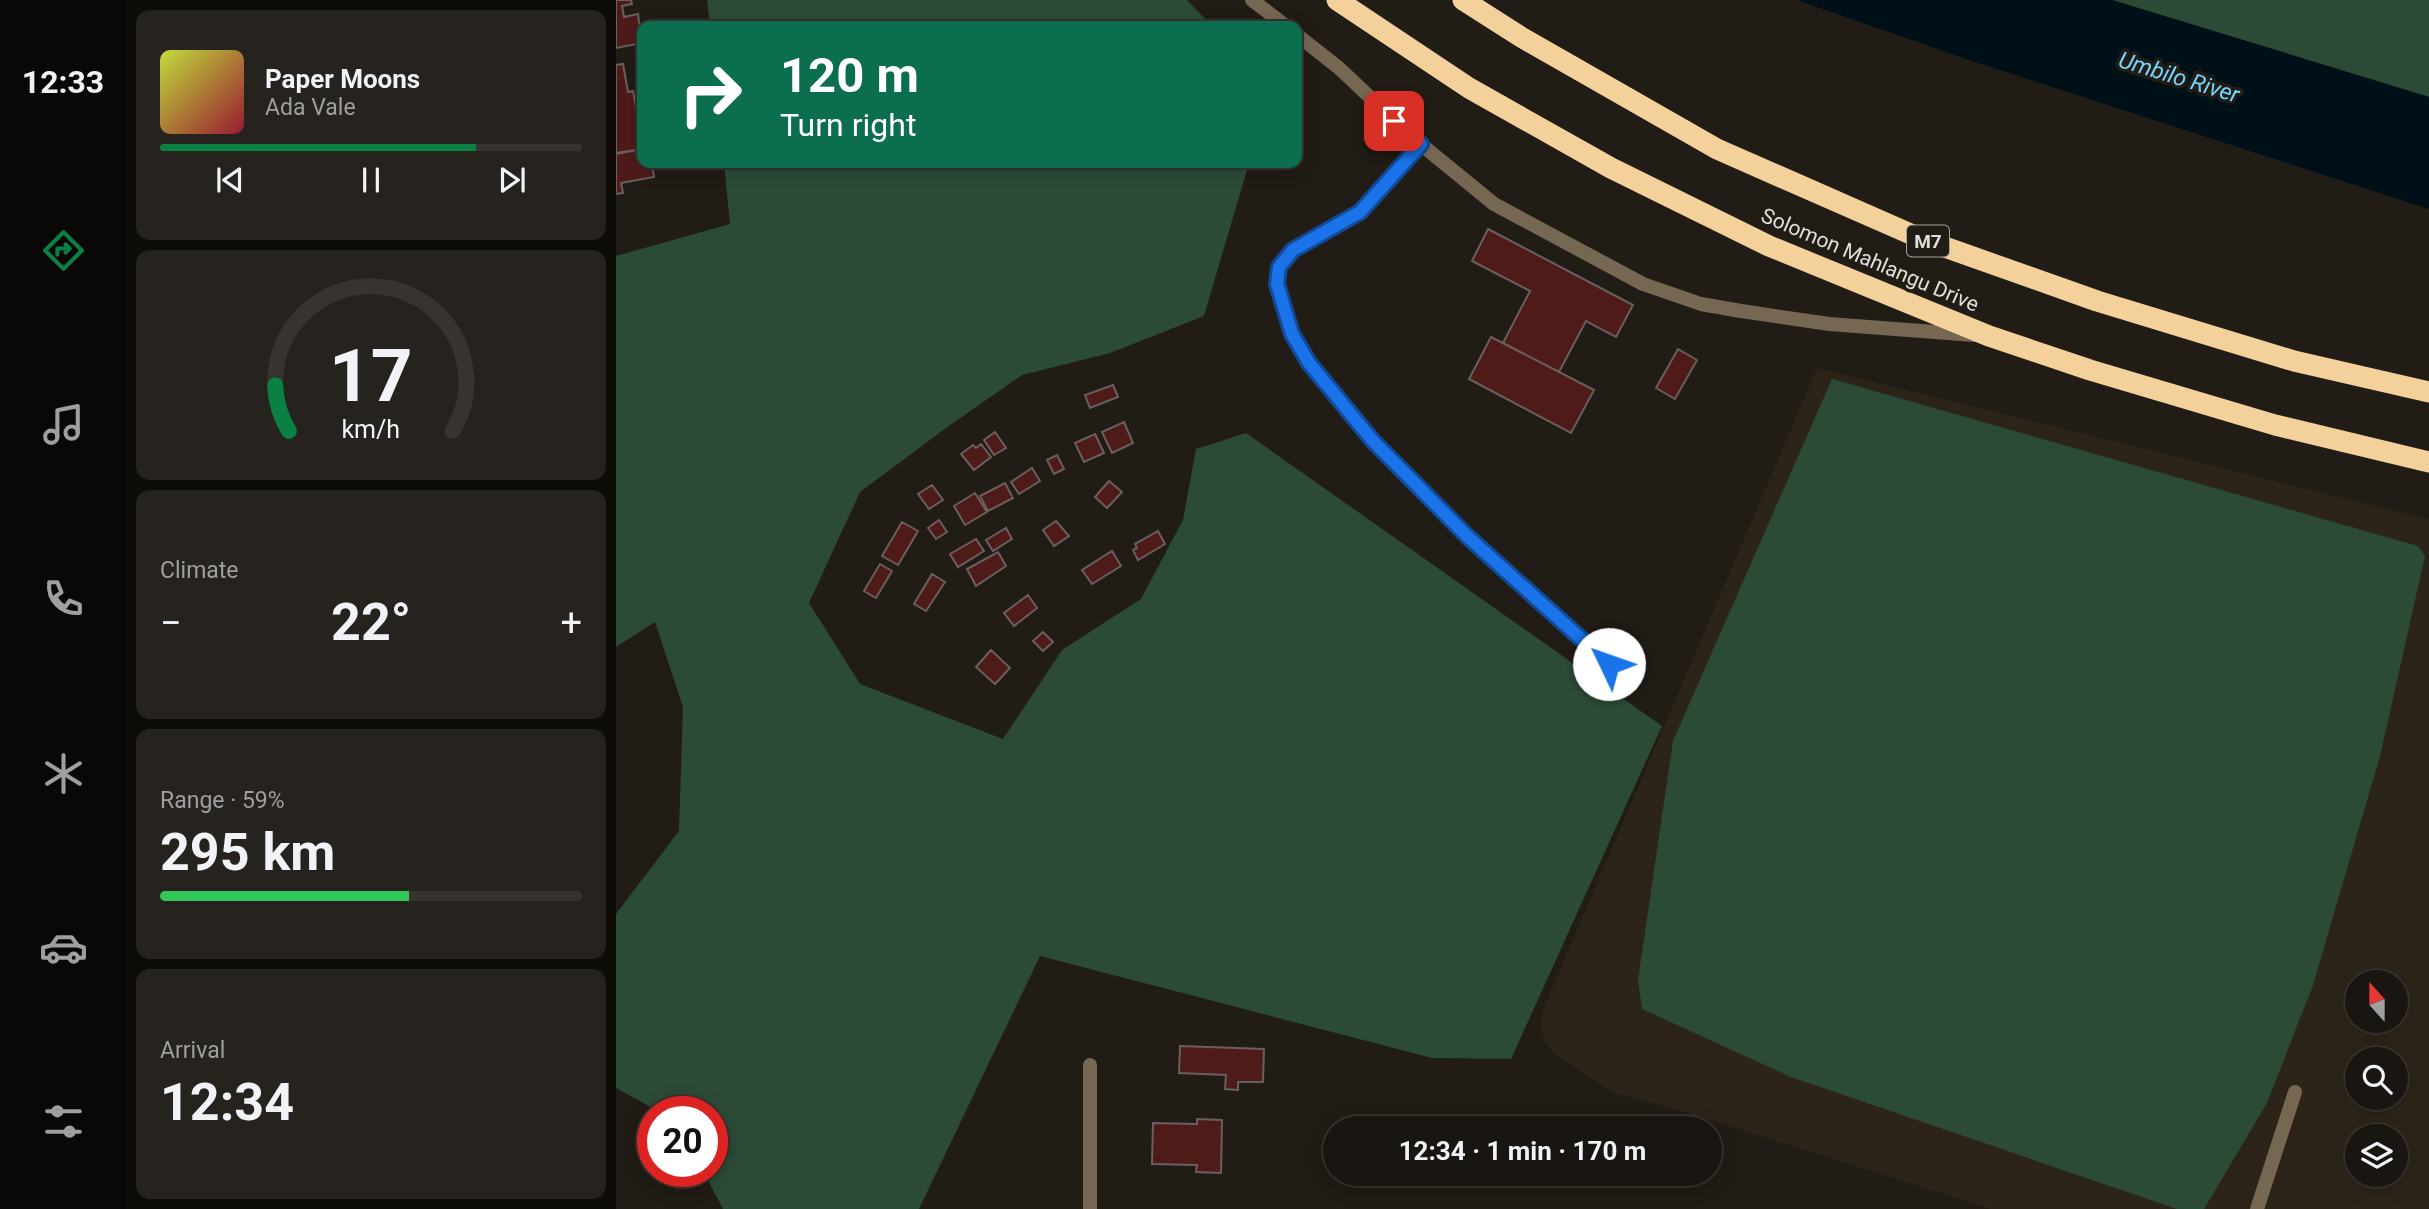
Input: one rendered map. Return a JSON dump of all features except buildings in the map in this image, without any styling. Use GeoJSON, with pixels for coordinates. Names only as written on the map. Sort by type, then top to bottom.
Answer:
{"type":"FeatureCollection","features":[{"type":"Feature","properties":{"kind":"highway","name":"Solomon Mahlangu Drive"},"geometry":{"type":"LineString","coordinates":[[1337,0],[1469,88],[1611,168],[1769,246],[1989,337],[2275,425],[2429,462]]}},
{"type":"Feature","properties":{"kind":"highway","name":"Solomon Mahlangu Drive"},"geometry":{"type":"LineString","coordinates":[[1463,0],[1521,37],[1717,149],[1922,239],[2097,301],[2294,361],[2429,392]]}},
{"type":"Feature","properties":{"kind":"street"},"geometry":{"type":"LineString","coordinates":[[1252,0],[1279,21]]}},
{"type":"Feature","properties":{"kind":"street"},"geometry":{"type":"LineString","coordinates":[[1302,39],[1494,204],[1643,284],[1701,304],[1829,324],[1989,337]]}},
{"type":"Feature","properties":{"kind":"street"},"geometry":{"type":"LineString","coordinates":[[1421,144],[1360,212],[1293,250],[1279,267],[1277,284],[1292,334],[1309,363],[1373,441],[1468,537],[1609,664]]}},
{"type":"Feature","properties":{"kind":"street"},"geometry":{"type":"LineString","coordinates":[[1090,1065],[1090,1209]]}},
{"type":"Feature","properties":{"kind":"street"},"geometry":{"type":"LineString","coordinates":[[2257,1209],[2295,1093]]}},
{"type":"Feature","properties":{"kind":"shaded area"},"geometry":{"type":"Polygon","coordinates":[[[1817,368],[2429,519],[2429,1209],[1991,1209],[1722,1124],[1722,1116],[1698,1116],[1612,1092],[1555,1054],[1545,1042],[1541,1029],[1543,1010],[1817,368]]]}},
{"type":"Feature","properties":{"kind":"green space"},"geometry":{"type":"Polygon","coordinates":[[[707,0],[1187,0],[1207,21],[709,21],[707,0]]]}},
{"type":"Feature","properties":{"kind":"green space"},"geometry":{"type":"Polygon","coordinates":[[[2112,0],[2429,0],[2429,97],[2112,0]]]}},
{"type":"Feature","properties":{"kind":"green space"},"geometry":{"type":"Polygon","coordinates":[[[724,168],[1248,168],[1204,316],[1110,353],[1022,375],[946,428],[860,492],[809,603],[860,684],[1003,739],[1062,650],[1141,599],[1183,520],[1196,449],[1246,433],[1662,726],[1511,1059],[1432,1058],[1040,956],[919,1209],[723,1209],[711,1187],[728,1187],[728,1096],[637,1096],[637,1100],[616,1088],[616,914],[679,831],[683,707],[655,622],[616,647],[616,256],[730,224],[724,168]]]}},
{"type":"Feature","properties":{"kind":"green space"},"geometry":{"type":"Polygon","coordinates":[[[1832,379],[2418,546],[2425,556],[2380,756],[2313,985],[2267,1103],[2204,1209],[2177,1209],[1791,1077],[1642,1009],[1638,980],[1673,741],[1832,379]]]}},
{"type":"Feature","properties":{"kind":"water","name":"Umbilo River"},"geometry":{"type":"Polygon","coordinates":[[[1797,0],[2112,0],[2429,97],[2429,209],[1972,61],[1797,0]]]}},
{"type":"Feature","properties":{"kind":"route"},"geometry":{"type":"LineString","coordinates":[[1394,121],[1421,144],[1360,212],[1293,250],[1279,267],[1277,284],[1292,334],[1309,363],[1373,441],[1468,537],[1609,664]]}}]}
